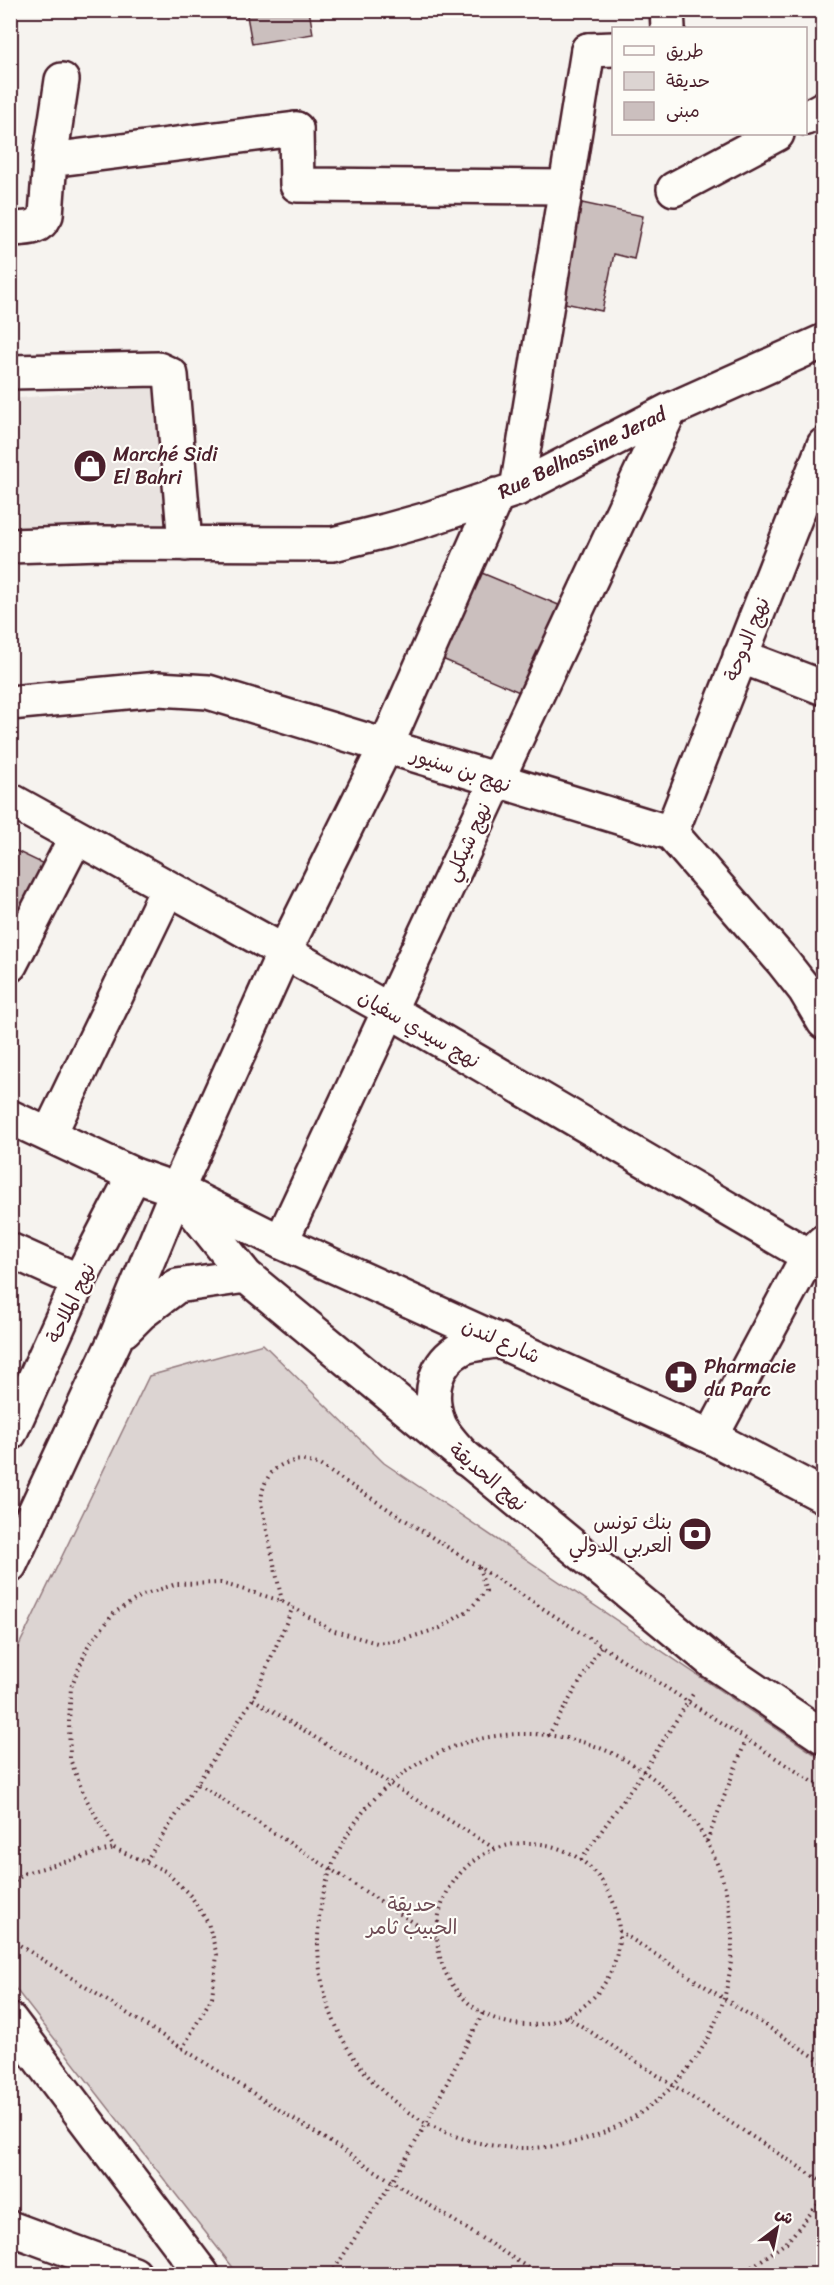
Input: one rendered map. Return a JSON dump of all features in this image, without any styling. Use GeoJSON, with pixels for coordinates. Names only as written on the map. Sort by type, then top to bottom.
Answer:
{"type":"FeatureCollection","features":[{"type":"Feature","properties":{"kind":"street"},"geometry":{"type":"LineString","coordinates":[[667,10],[668,27]]}},
{"type":"Feature","properties":{"kind":"street"},"geometry":{"type":"LineString","coordinates":[[10,1565],[115,1340],[177,1190],[284,952],[386,746],[507,492],[566,187],[601,50]]}},
{"type":"Feature","properties":{"kind":"street"},"geometry":{"type":"LineString","coordinates":[[10,229],[35,227],[43,221],[46,215],[50,160],[62,80]]}},
{"type":"Feature","properties":{"kind":"street"},"geometry":{"type":"LineString","coordinates":[[807,117],[824,108]]}},
{"type":"Feature","properties":{"kind":"street"},"geometry":{"type":"LineString","coordinates":[[50,160],[296,129],[297,185],[566,187]]}},
{"type":"Feature","properties":{"kind":"street"},"geometry":{"type":"LineString","coordinates":[[674,189],[775,135]]}},
{"type":"Feature","properties":{"kind":"street","name":"Rue Belhassine Jerad"},"geometry":{"type":"LineString","coordinates":[[10,546],[101,543],[333,544],[428,519],[507,492],[670,410],[824,341]]}},
{"type":"Feature","properties":{"kind":"street"},"geometry":{"type":"LineString","coordinates":[[10,372],[158,369],[171,375],[185,544]]}},
{"type":"Feature","properties":{"kind":"street","name":"نهج شيكلي"},"geometry":{"type":"LineString","coordinates":[[281,1242],[670,410]]}},
{"type":"Feature","properties":{"kind":"street","name":"نهج الدوحة"},"geometry":{"type":"LineString","coordinates":[[670,833],[824,445]]}},
{"type":"Feature","properties":{"kind":"street"},"geometry":{"type":"LineString","coordinates":[[740,656],[824,688]]}},
{"type":"Feature","properties":{"kind":"street","name":"نهج بن سنيور"},"geometry":{"type":"LineString","coordinates":[[10,703],[158,689],[208,692],[670,833]]}},
{"type":"Feature","properties":{"kind":"street","name":"نهج سيدي سفيان"},"geometry":{"type":"LineString","coordinates":[[10,800],[389,1010],[818,1254]]}},
{"type":"Feature","properties":{"kind":"street"},"geometry":{"type":"LineString","coordinates":[[670,833],[783,962],[805,990],[824,1022]]}},
{"type":"Feature","properties":{"kind":"street"},"geometry":{"type":"LineString","coordinates":[[10,965],[76,837]]}},
{"type":"Feature","properties":{"kind":"street"},"geometry":{"type":"LineString","coordinates":[[49,1135],[168,888]]}},
{"type":"Feature","properties":{"kind":"street","name":"شارع لندن"},"geometry":{"type":"LineString","coordinates":[[10,1117],[134,1175],[177,1190],[281,1242],[711,1437],[824,1496]]}},
{"type":"Feature","properties":{"kind":"street","name":"نهج الملاحة"},"geometry":{"type":"LineString","coordinates":[[10,1433],[80,1281],[134,1175]]}},
{"type":"Feature","properties":{"kind":"street","name":"نهج الحديقة"},"geometry":{"type":"LineString","coordinates":[[177,1190],[246,1276],[713,1662],[824,1737]]}},
{"type":"Feature","properties":{"kind":"street"},"geometry":{"type":"LineString","coordinates":[[10,1250],[80,1281]]}},
{"type":"Feature","properties":{"kind":"street"},"geometry":{"type":"LineString","coordinates":[[711,1437],[818,1254]]}},
{"type":"Feature","properties":{"kind":"street"},"geometry":{"type":"LineString","coordinates":[[115,1340],[141,1313],[177,1286],[246,1276]]}},
{"type":"Feature","properties":{"kind":"street"},"geometry":{"type":"LineString","coordinates":[[466,1459],[438,1422],[433,1394],[438,1370],[448,1358],[463,1347],[499,1340]]}},
{"type":"Feature","properties":{"kind":"street"},"geometry":{"type":"LineString","coordinates":[[10,2020],[202,2274]]}},
{"type":"Feature","properties":{"kind":"street"},"geometry":{"type":"LineString","coordinates":[[10,2228],[134,2274]]}},
{"type":"Feature","properties":{"kind":"path"},"geometry":{"type":"LineString","coordinates":[[282,1601],[261,1503],[262,1487],[273,1471],[295,1460],[318,1464],[824,1789]]}},
{"type":"Feature","properties":{"kind":"path"},"geometry":{"type":"LineString","coordinates":[[114,1848],[84,1795],[70,1759],[71,1687],[88,1646],[116,1612],[142,1595],[176,1584],[221,1582],[282,1601],[331,1630],[377,1642],[402,1640],[440,1628],[469,1610],[486,1591],[479,1567]]}},
{"type":"Feature","properties":{"kind":"path"},"geometry":{"type":"LineString","coordinates":[[146,1861],[253,1699],[293,1607]]}},
{"type":"Feature","properties":{"kind":"path"},"geometry":{"type":"LineString","coordinates":[[548,1736],[602,1646]]}},
{"type":"Feature","properties":{"kind":"path"},"geometry":{"type":"LineString","coordinates":[[581,1860],[644,1772],[713,1662]]}},
{"type":"Feature","properties":{"kind":"path"},"geometry":{"type":"LineString","coordinates":[[253,1699],[495,1848]]}},
{"type":"Feature","properties":{"kind":"path"},"geometry":{"type":"LineString","coordinates":[[506,1735],[548,1736],[584,1743],[618,1757],[644,1772],[682,1806],[707,1842],[723,1879],[731,1919],[732,1959],[725,2000],[713,2031],[696,2060],[675,2086],[632,2120],[583,2141],[530,2149],[476,2143],[426,2124],[378,2088],[343,2041],[322,1985],[318,1926],[330,1869],[340,1845],[371,1802],[389,1784],[424,1760],[464,1744],[506,1735]]}},
{"type":"Feature","properties":{"kind":"path"},"geometry":{"type":"LineString","coordinates":[[707,1842],[746,1740]]}},
{"type":"Feature","properties":{"kind":"path"},"geometry":{"type":"LineString","coordinates":[[198,1784],[436,1937]]}},
{"type":"Feature","properties":{"kind":"path"},"geometry":{"type":"LineString","coordinates":[[524,1842],[554,1846],[581,1860],[601,1880],[614,1904],[619,1931],[618,1949],[613,1966],[595,1995],[582,2008],[566,2016],[539,2024],[510,2023],[483,2013],[459,1994],[443,1968],[436,1937],[437,1919],[443,1900],[463,1868],[495,1848],[524,1842]]}},
{"type":"Feature","properties":{"kind":"path"},"geometry":{"type":"LineString","coordinates":[[10,1885],[25,1873],[114,1848],[165,1871],[191,1896],[207,1923],[217,1954],[212,1996],[182,2049]]}},
{"type":"Feature","properties":{"kind":"path"},"geometry":{"type":"LineString","coordinates":[[619,1931],[824,2063]]}},
{"type":"Feature","properties":{"kind":"path"},"geometry":{"type":"LineString","coordinates":[[10,1939],[538,2274]]}},
{"type":"Feature","properties":{"kind":"path"},"geometry":{"type":"LineString","coordinates":[[331,2274],[392,2182],[426,2124],[483,2013]]}},
{"type":"Feature","properties":{"kind":"path"},"geometry":{"type":"LineString","coordinates":[[566,2016],[824,2183]]}},
{"type":"Feature","properties":{"kind":"path"},"geometry":{"type":"LineString","coordinates":[[742,2274],[787,2242],[824,2198]]}},
{"type":"Feature","properties":{"kind":"shaded area","name":"Marché Sidi El Bahri"},"geometry":{"type":"Polygon","coordinates":[[[166,383],[173,538],[11,533],[11,399],[166,383]]]}},
{"type":"Feature","properties":{"kind":"green space","name":"حديقة الحبيب ثامر"},"geometry":{"type":"Polygon","coordinates":[[[263,1344],[384,1463],[823,1760],[823,2274],[238,2274],[11,1983],[11,1662],[149,1376],[263,1344]]]}},
{"type":"Feature","properties":{"kind":"building"},"geometry":{"type":"Polygon","coordinates":[[[246,10],[309,10],[313,34],[252,44],[246,10]]]}},
{"type":"Feature","properties":{"kind":"building"},"geometry":{"type":"Polygon","coordinates":[[[582,203],[643,216],[634,259],[614,254],[602,311],[560,302],[582,203]]]}},
{"type":"Feature","properties":{"kind":"building"},"geometry":{"type":"Polygon","coordinates":[[[477,571],[561,606],[524,694],[440,658],[477,571]]]}},
{"type":"Feature","properties":{"kind":"building"},"geometry":{"type":"Polygon","coordinates":[[[10,848],[46,865],[19,922],[10,918],[10,848]]]}},
{"type":"Feature","properties":{"kind":"place","name":"Marché Sidi El Bahri"},"geometry":{"type":"Point","coordinates":[90,466]}},
{"type":"Feature","properties":{"kind":"place","name":"Pharmacie du Parc"},"geometry":{"type":"Point","coordinates":[681,1377]}},
{"type":"Feature","properties":{"kind":"place","name":"بنك تونس العربي الدولي"},"geometry":{"type":"Point","coordinates":[695,1534]}}]}
